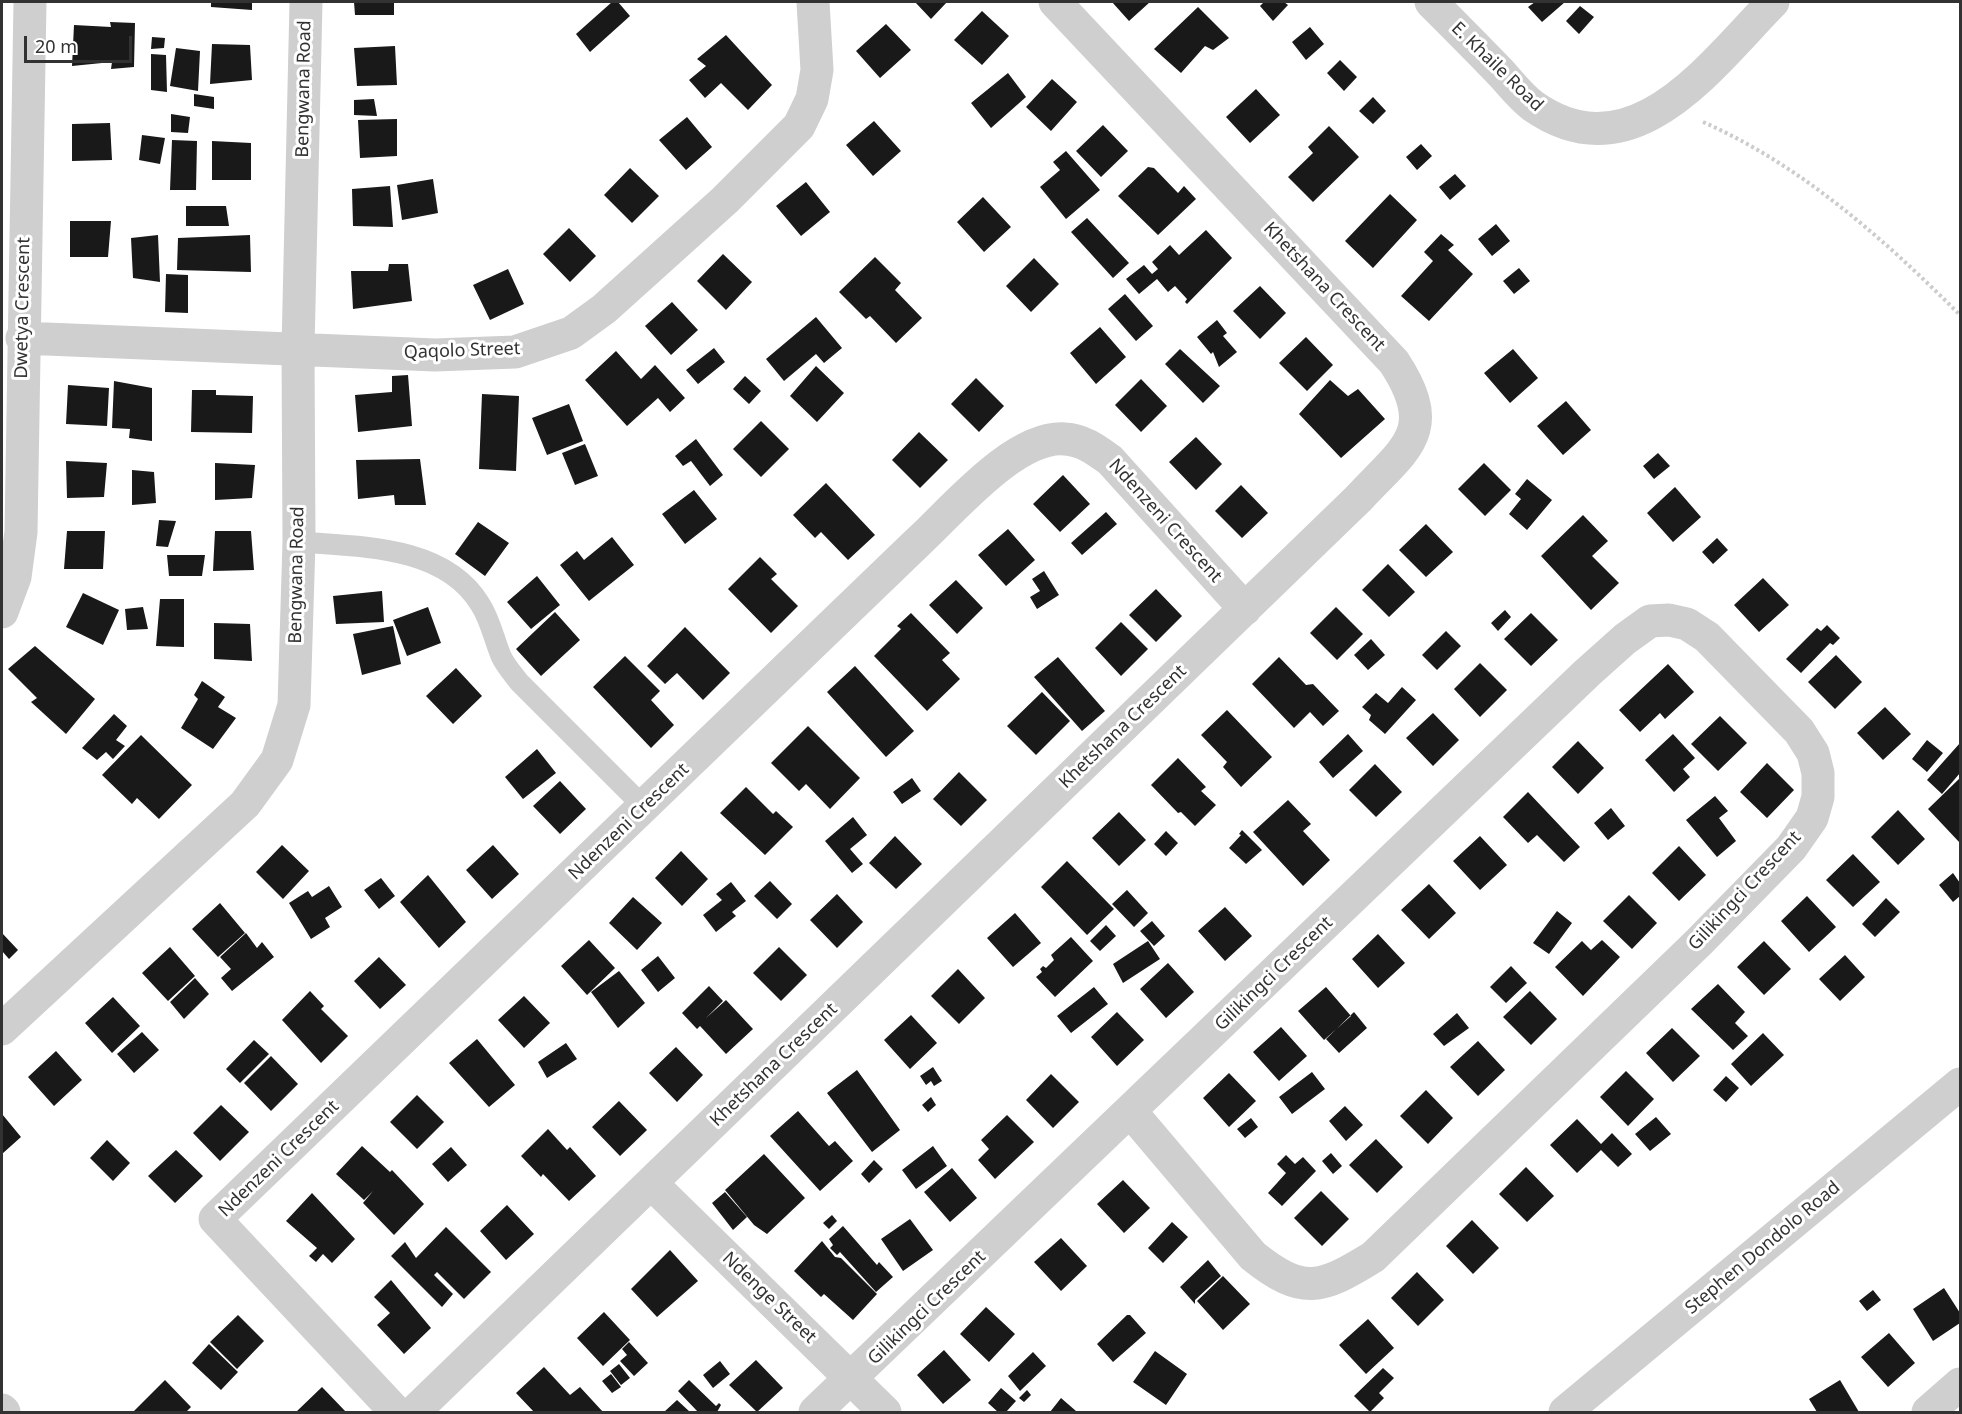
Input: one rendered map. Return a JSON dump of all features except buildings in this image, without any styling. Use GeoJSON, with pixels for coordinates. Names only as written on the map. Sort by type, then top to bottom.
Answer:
{"type":"FeatureCollection","features":[{"type":"Feature","properties":{"kind":"street","name":"Dwetya Crescent"},"geometry":{"type":"LineString","coordinates":[[2,612],[15,577],[21,532],[22,338],[30,2]]}},
{"type":"Feature","properties":{"kind":"street","name":"Bengwana Road"},"geometry":{"type":"LineString","coordinates":[[2,1029],[244,804],[277,760],[294,705],[299,542],[298,348],[306,2]]}},
{"type":"Feature","properties":{"kind":"street","name":"Qaqolo Street"},"geometry":{"type":"LineString","coordinates":[[22,338],[435,355],[515,352],[571,333],[604,309],[725,200],[799,126],[812,99],[817,70],[813,2]]}},
{"type":"Feature","properties":{"kind":"street","name":"Khetshana Crescent"},"geometry":{"type":"LineString","coordinates":[[414,1413],[1358,499],[1407,446],[1415,431],[1416,420],[1409,386],[1371,336],[1055,2]]}},
{"type":"Feature","properties":{"kind":"street","name":"E. Khaile Road"},"geometry":{"type":"LineString","coordinates":[[1431,2],[1531,104],[1556,120],[1584,127],[1614,128],[1635,124],[1666,106],[1702,75],[1773,2]]}},
{"type":"Feature","properties":{"kind":"street","name":"Ndenzeni Crescent"},"geometry":{"type":"LineString","coordinates":[[396,1413],[215,1219],[990,474],[1043,440],[1066,439],[1088,444],[1110,460],[1245,609]]}},
{"type":"Feature","properties":{"kind":"street","name":"Gilikingci Crescent"},"geometry":{"type":"LineString","coordinates":[[815,1413],[1587,673],[1625,639],[1650,621],[1670,620],[1687,624],[1707,637],[1799,731],[1813,753],[1818,773],[1818,797],[1812,818],[1791,848],[1690,951],[1373,1257],[1342,1276],[1318,1284],[1296,1284],[1277,1276],[1253,1256],[1131,1112]]}},
{"type":"Feature","properties":{"kind":"street","name":"Stephen Dondolo Road"},"geometry":{"type":"LineString","coordinates":[[1565,1413],[1960,1084]]}},
{"type":"Feature","properties":{"kind":"street","name":"Ndenge Street"},"geometry":{"type":"LineString","coordinates":[[652,1184],[885,1413]]}},
{"type":"Feature","properties":{"kind":"street"},"geometry":{"type":"LineString","coordinates":[[1929,1412],[1960,1384]]}},
{"type":"Feature","properties":{"kind":"lane"},"geometry":{"type":"LineString","coordinates":[[299,542],[366,547],[413,556],[447,571],[467,587],[481,605],[502,658],[519,682],[644,807]]}},
{"type":"Feature","properties":{"kind":"path"},"geometry":{"type":"LineString","coordinates":[[1666,106],[1733,135],[1789,168],[1870,232],[1960,315]]}}]}
